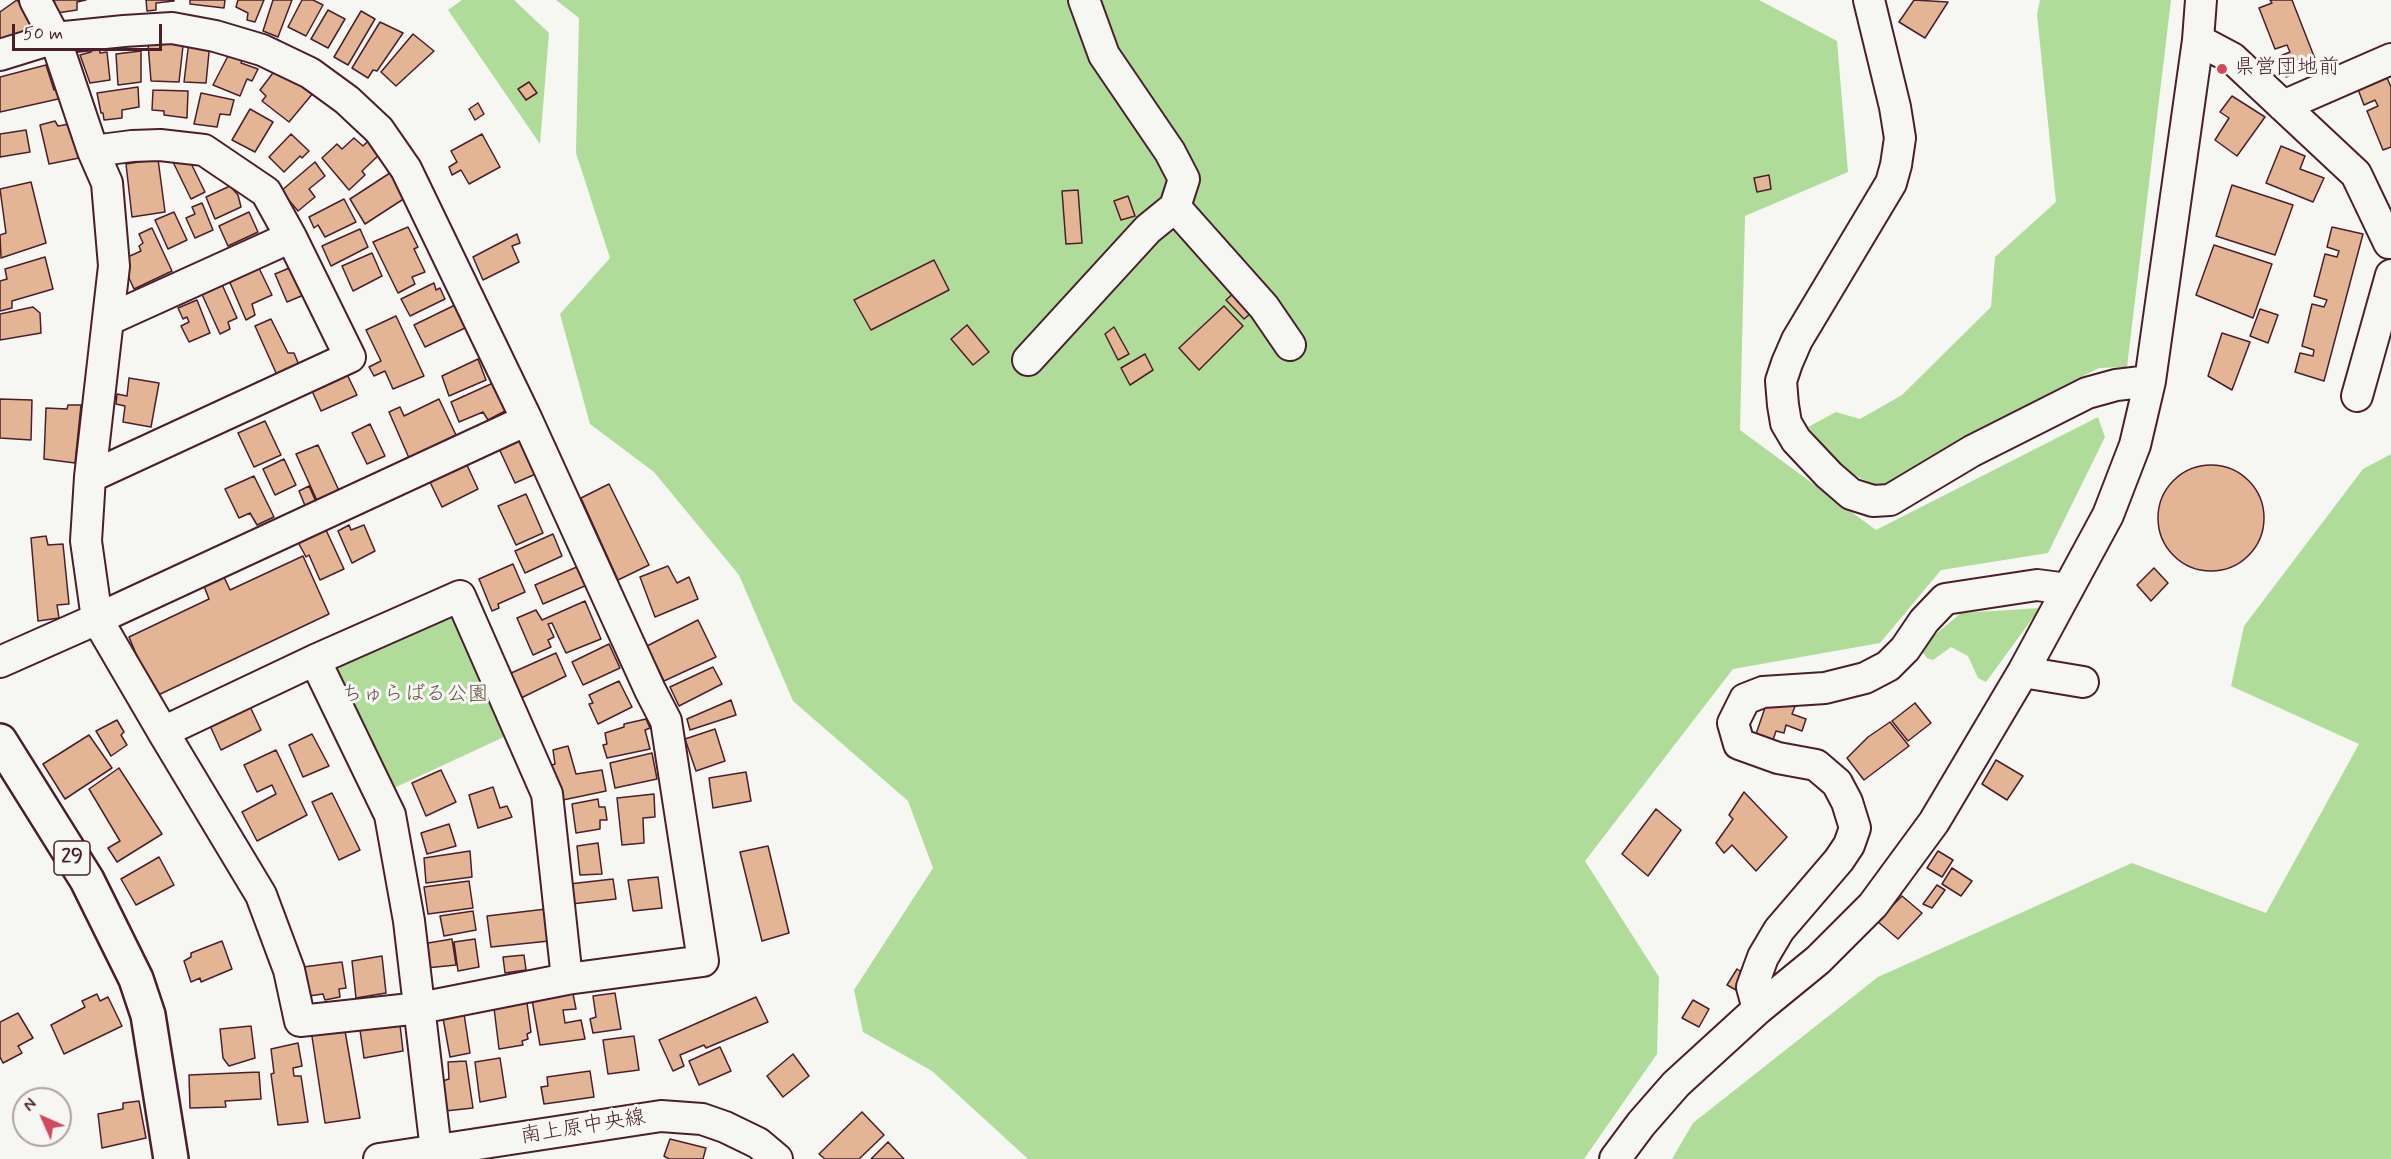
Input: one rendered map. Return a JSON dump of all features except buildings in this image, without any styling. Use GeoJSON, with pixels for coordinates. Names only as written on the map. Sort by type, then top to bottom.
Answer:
{"type":"FeatureCollection","features":[{"type":"Feature","properties":{"kind":"main road","name":"29"},"geometry":{"type":"LineString","coordinates":[[0,741],[87,880],[136,979],[148,1015],[171,1159]]}},
{"type":"Feature","properties":{"kind":"street"},"geometry":{"type":"LineString","coordinates":[[0,55],[55,38],[172,28],[215,36],[262,50],[310,73],[347,100],[379,130],[406,169],[527,420],[666,721],[703,961],[567,979],[420,1008],[300,1021],[289,970],[261,895],[97,619],[86,542],[94,429],[110,319],[114,266],[107,183],[93,151],[55,38],[35,0]]}},
{"type":"Feature","properties":{"kind":"street"},"geometry":{"type":"LineString","coordinates":[[1028,360],[1148,229],[1175,207],[1184,179],[1170,152],[1104,55],[1084,0]]}},
{"type":"Feature","properties":{"kind":"street"},"geometry":{"type":"LineString","coordinates":[[1869,0],[1895,107],[1900,138],[1896,165],[1891,183],[1797,340],[1787,363],[1781,381],[1783,405],[1786,423],[1796,440],[1829,475],[1851,494],[1873,501],[1890,500],[1972,451],[2087,393],[2116,385],[2150,381]]}},
{"type":"Feature","properties":{"kind":"street"},"geometry":{"type":"LineString","coordinates":[[1615,1159],[1641,1124],[1676,1084],[1758,1009],[1818,960],[1873,904],[1934,822],[2023,672],[2108,514],[2135,445],[2150,381],[2198,40],[2201,0]]}},
{"type":"Feature","properties":{"kind":"street"},"geometry":{"type":"LineString","coordinates":[[2198,40],[2232,58],[2356,174],[2391,243]]}},
{"type":"Feature","properties":{"kind":"street"},"geometry":{"type":"LineString","coordinates":[[2283,106],[2391,59]]}},
{"type":"Feature","properties":{"kind":"street"},"geometry":{"type":"LineString","coordinates":[[90,477],[350,357],[291,237],[266,192],[204,150],[160,145],[93,151]]}},
{"type":"Feature","properties":{"kind":"street"},"geometry":{"type":"LineString","coordinates":[[1175,207],[1264,307],[1290,345]]}},
{"type":"Feature","properties":{"kind":"street"},"geometry":{"type":"LineString","coordinates":[[110,319],[291,237]]}},
{"type":"Feature","properties":{"kind":"street"},"geometry":{"type":"LineString","coordinates":[[2357,396],[2391,275]]}},
{"type":"Feature","properties":{"kind":"street"},"geometry":{"type":"LineString","coordinates":[[0,662],[527,420]]}},
{"type":"Feature","properties":{"kind":"street"},"geometry":{"type":"LineString","coordinates":[[1758,1009],[1752,987],[1763,957],[1779,930],[1839,860],[1849,845],[1855,828],[1847,802],[1837,783],[1816,765],[1778,759],[1739,744],[1733,723],[1745,699],[1763,692],[1825,688],[1864,678],[1888,666],[1905,649],[1924,621],[1945,599],[2037,585],[2068,589]]}},
{"type":"Feature","properties":{"kind":"street"},"geometry":{"type":"LineString","coordinates":[[163,732],[315,660],[460,596],[547,794],[567,979]]}},
{"type":"Feature","properties":{"kind":"street"},"geometry":{"type":"LineString","coordinates":[[315,660],[390,814],[409,921],[437,1155]]}},
{"type":"Feature","properties":{"kind":"street"},"geometry":{"type":"LineString","coordinates":[[2023,672],[2083,682]]}},
{"type":"Feature","properties":{"kind":"street","name":"南上原中央線"},"geometry":{"type":"LineString","coordinates":[[379,1159],[437,1155],[661,1116],[702,1119],[725,1127],[758,1143],[777,1159]]}},
{"type":"Feature","properties":{"kind":"green space"},"geometry":{"type":"Polygon","coordinates":[[[462,0],[514,0],[549,33],[540,144],[448,10],[462,0]]]}},
{"type":"Feature","properties":{"kind":"green space"},"geometry":{"type":"Polygon","coordinates":[[[556,0],[1759,0],[1837,41],[1848,172],[1745,216],[1740,430],[1876,530],[2098,417],[2105,437],[2048,553],[1941,570],[1880,643],[1733,669],[1585,861],[1659,977],[1657,1054],[1584,1159],[1028,1159],[932,1071],[863,1032],[854,990],[933,868],[908,801],[793,701],[739,575],[654,472],[590,424],[560,314],[610,258],[576,153],[579,18],[556,0]]]}},
{"type":"Feature","properties":{"kind":"green space"},"geometry":{"type":"Polygon","coordinates":[[[2040,0],[2171,0],[2127,367],[2099,368],[1995,421],[1882,489],[1841,468],[1808,427],[1836,412],[1860,419],[1902,395],[1991,307],[1995,257],[2056,202],[2037,14],[2040,0]]]}},
{"type":"Feature","properties":{"kind":"green space"},"geometry":{"type":"Polygon","coordinates":[[[2391,454],[2391,1159],[1672,1159],[1693,1123],[1878,977],[2132,863],[2266,913],[2359,744],[2231,686],[2244,626],[2363,469],[2391,454]]]}},
{"type":"Feature","properties":{"kind":"green space","name":"ちゅらばる公園"},"geometry":{"type":"Polygon","coordinates":[[[460,596],[519,730],[381,794],[315,660],[460,596]]]}},
{"type":"Feature","properties":{"kind":"green space"},"geometry":{"type":"Polygon","coordinates":[[[2040,608],[1986,682],[1978,678],[1968,656],[1951,647],[1933,660],[1927,658],[1919,648],[1961,613],[2040,608]]]}},
{"type":"Feature","properties":{"kind":"place","name":"県営団地前"},"geometry":{"type":"Point","coordinates":[2222,69]}}]}
